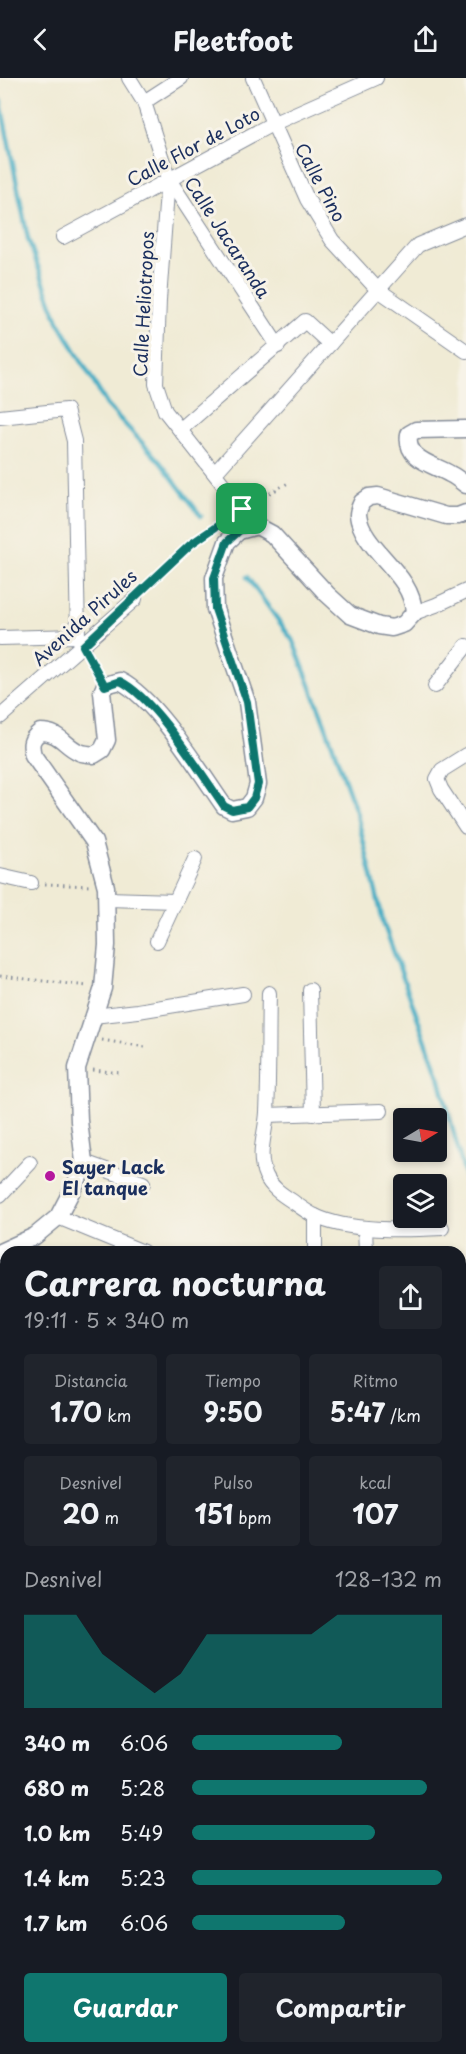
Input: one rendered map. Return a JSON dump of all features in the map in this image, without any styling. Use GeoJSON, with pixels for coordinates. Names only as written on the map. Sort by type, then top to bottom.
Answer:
{"type":"FeatureCollection","features":[{"type":"Feature","properties":{"kind":"street","name":"Calle Jacaranda"},"geometry":{"type":"LineString","coordinates":[[129,78],[144,102],[168,178],[278,346]]}},
{"type":"Feature","properties":{"kind":"street"},"geometry":{"type":"LineString","coordinates":[[144,102],[181,78]]}},
{"type":"Feature","properties":{"kind":"street","name":"Calle Pino"},"geometry":{"type":"LineString","coordinates":[[253,78],[307,199],[332,240],[376,289],[466,351]]}},
{"type":"Feature","properties":{"kind":"street","name":"Calle Flor de Loto"},"geometry":{"type":"LineString","coordinates":[[63,237],[168,178],[272,124],[376,78]]}},
{"type":"Feature","properties":{"kind":"street","name":"Calle Heliotropos"},"geometry":{"type":"LineString","coordinates":[[168,178],[159,300],[156,384],[165,411],[219,478],[330,344]]}},
{"type":"Feature","properties":{"kind":"street"},"geometry":{"type":"LineString","coordinates":[[181,429],[305,321],[330,344],[376,289],[418,245],[466,225]]}},
{"type":"Feature","properties":{"kind":"street"},"geometry":{"type":"LineString","coordinates":[[0,417],[66,410],[74,441],[81,641],[0,638]]}},
{"type":"Feature","properties":{"kind":"street"},"geometry":{"type":"LineString","coordinates":[[466,429],[416,430],[409,434],[408,442],[410,449],[420,460],[452,474],[466,485]]}},
{"type":"Feature","properties":{"kind":"street"},"geometry":{"type":"LineString","coordinates":[[414,613],[413,600],[408,588],[361,526],[358,513],[362,502],[369,497],[378,496],[446,516],[466,513]]}},
{"type":"Feature","properties":{"kind":"street"},"geometry":{"type":"LineString","coordinates":[[242,509],[257,526],[272,534],[327,594],[350,615],[379,626],[392,628],[404,624],[414,613],[466,591]]}},
{"type":"Feature","properties":{"kind":"street"},"geometry":{"type":"LineString","coordinates":[[13,1246],[35,1236],[58,1217],[87,1163],[79,1121],[77,1068],[103,988],[107,945],[106,893],[94,842],[33,755],[31,746],[33,737],[39,732],[50,732],[79,752],[94,755],[102,750],[107,740],[102,700],[105,686],[120,681],[130,686],[163,720],[224,806],[232,810],[247,807],[254,798],[258,784],[247,702],[215,609],[214,578],[227,542],[239,531],[257,526]]}},
{"type":"Feature","properties":{"kind":"street","name":"Avenida Pirules"},"geometry":{"type":"LineString","coordinates":[[0,717],[81,641],[135,599]]}},
{"type":"Feature","properties":{"kind":"street"},"geometry":{"type":"LineString","coordinates":[[435,686],[466,646]]}},
{"type":"Feature","properties":{"kind":"street"},"geometry":{"type":"LineString","coordinates":[[466,755],[442,770],[437,779],[466,827]]}},
{"type":"Feature","properties":{"kind":"street"},"geometry":{"type":"LineString","coordinates":[[157,941],[195,859]]}},
{"type":"Feature","properties":{"kind":"street"},"geometry":{"type":"LineString","coordinates":[[0,876],[31,883]]}},
{"type":"Feature","properties":{"kind":"street"},"geometry":{"type":"LineString","coordinates":[[106,893],[175,902]]}},
{"type":"Feature","properties":{"kind":"street"},"geometry":{"type":"LineString","coordinates":[[310,990],[313,1114]]}},
{"type":"Feature","properties":{"kind":"street"},"geometry":{"type":"LineString","coordinates":[[269,993],[267,1115],[261,1154],[265,1175],[278,1192],[315,1216],[336,1223],[365,1228],[411,1230],[442,1228]]}},
{"type":"Feature","properties":{"kind":"street"},"geometry":{"type":"LineString","coordinates":[[93,1016],[243,994]]}},
{"type":"Feature","properties":{"kind":"street"},"geometry":{"type":"LineString","coordinates":[[267,1115],[381,1111]]}},
{"type":"Feature","properties":{"kind":"street"},"geometry":{"type":"LineString","coordinates":[[0,1195],[30,1163]]}},
{"type":"Feature","properties":{"kind":"street"},"geometry":{"type":"LineString","coordinates":[[87,1163],[143,1183]]}},
{"type":"Feature","properties":{"kind":"street"},"geometry":{"type":"LineString","coordinates":[[315,1216],[315,1246]]}},
{"type":"Feature","properties":{"kind":"street"},"geometry":{"type":"LineString","coordinates":[[58,1217],[128,1246]]}},
{"type":"Feature","properties":{"kind":"street"},"geometry":{"type":"LineString","coordinates":[[365,1228],[366,1246]]}},
{"type":"Feature","properties":{"kind":"path","name":"Avenida Pirules"},"geometry":{"type":"LineString","coordinates":[[135,599],[191,544],[242,509],[290,482]]}},
{"type":"Feature","properties":{"kind":"path"},"geometry":{"type":"LineString","coordinates":[[81,641],[105,686]]}},
{"type":"Feature","properties":{"kind":"path"},"geometry":{"type":"LineString","coordinates":[[31,883],[106,893]]}},
{"type":"Feature","properties":{"kind":"path"},"geometry":{"type":"LineString","coordinates":[[0,976],[103,988]]}},
{"type":"Feature","properties":{"kind":"path"},"geometry":{"type":"LineString","coordinates":[[86,1038],[145,1047]]}},
{"type":"Feature","properties":{"kind":"path"},"geometry":{"type":"LineString","coordinates":[[77,1068],[121,1073]]}},
{"type":"Feature","properties":{"kind":"waterway"},"geometry":{"type":"LineString","coordinates":[[0,99],[28,239],[58,321],[107,405],[160,462],[201,516]]}},
{"type":"Feature","properties":{"kind":"waterway"},"geometry":{"type":"LineString","coordinates":[[247,577],[293,641],[322,716],[356,811],[384,925],[440,1080],[466,1180]]}},
{"type":"Feature","properties":{"kind":"place","name":"Sayer Lack El tanque"},"geometry":{"type":"Point","coordinates":[50,1176]}},
{"type":"Feature","properties":{"kind":"route"},"geometry":{"type":"LineString","coordinates":[[242,509],[257,526],[239,531],[227,542],[214,578],[215,609],[247,702],[258,784],[254,798],[247,807],[232,810],[224,806],[163,720],[130,686],[120,681],[105,686],[83,646],[191,544],[242,509]]}}]}
